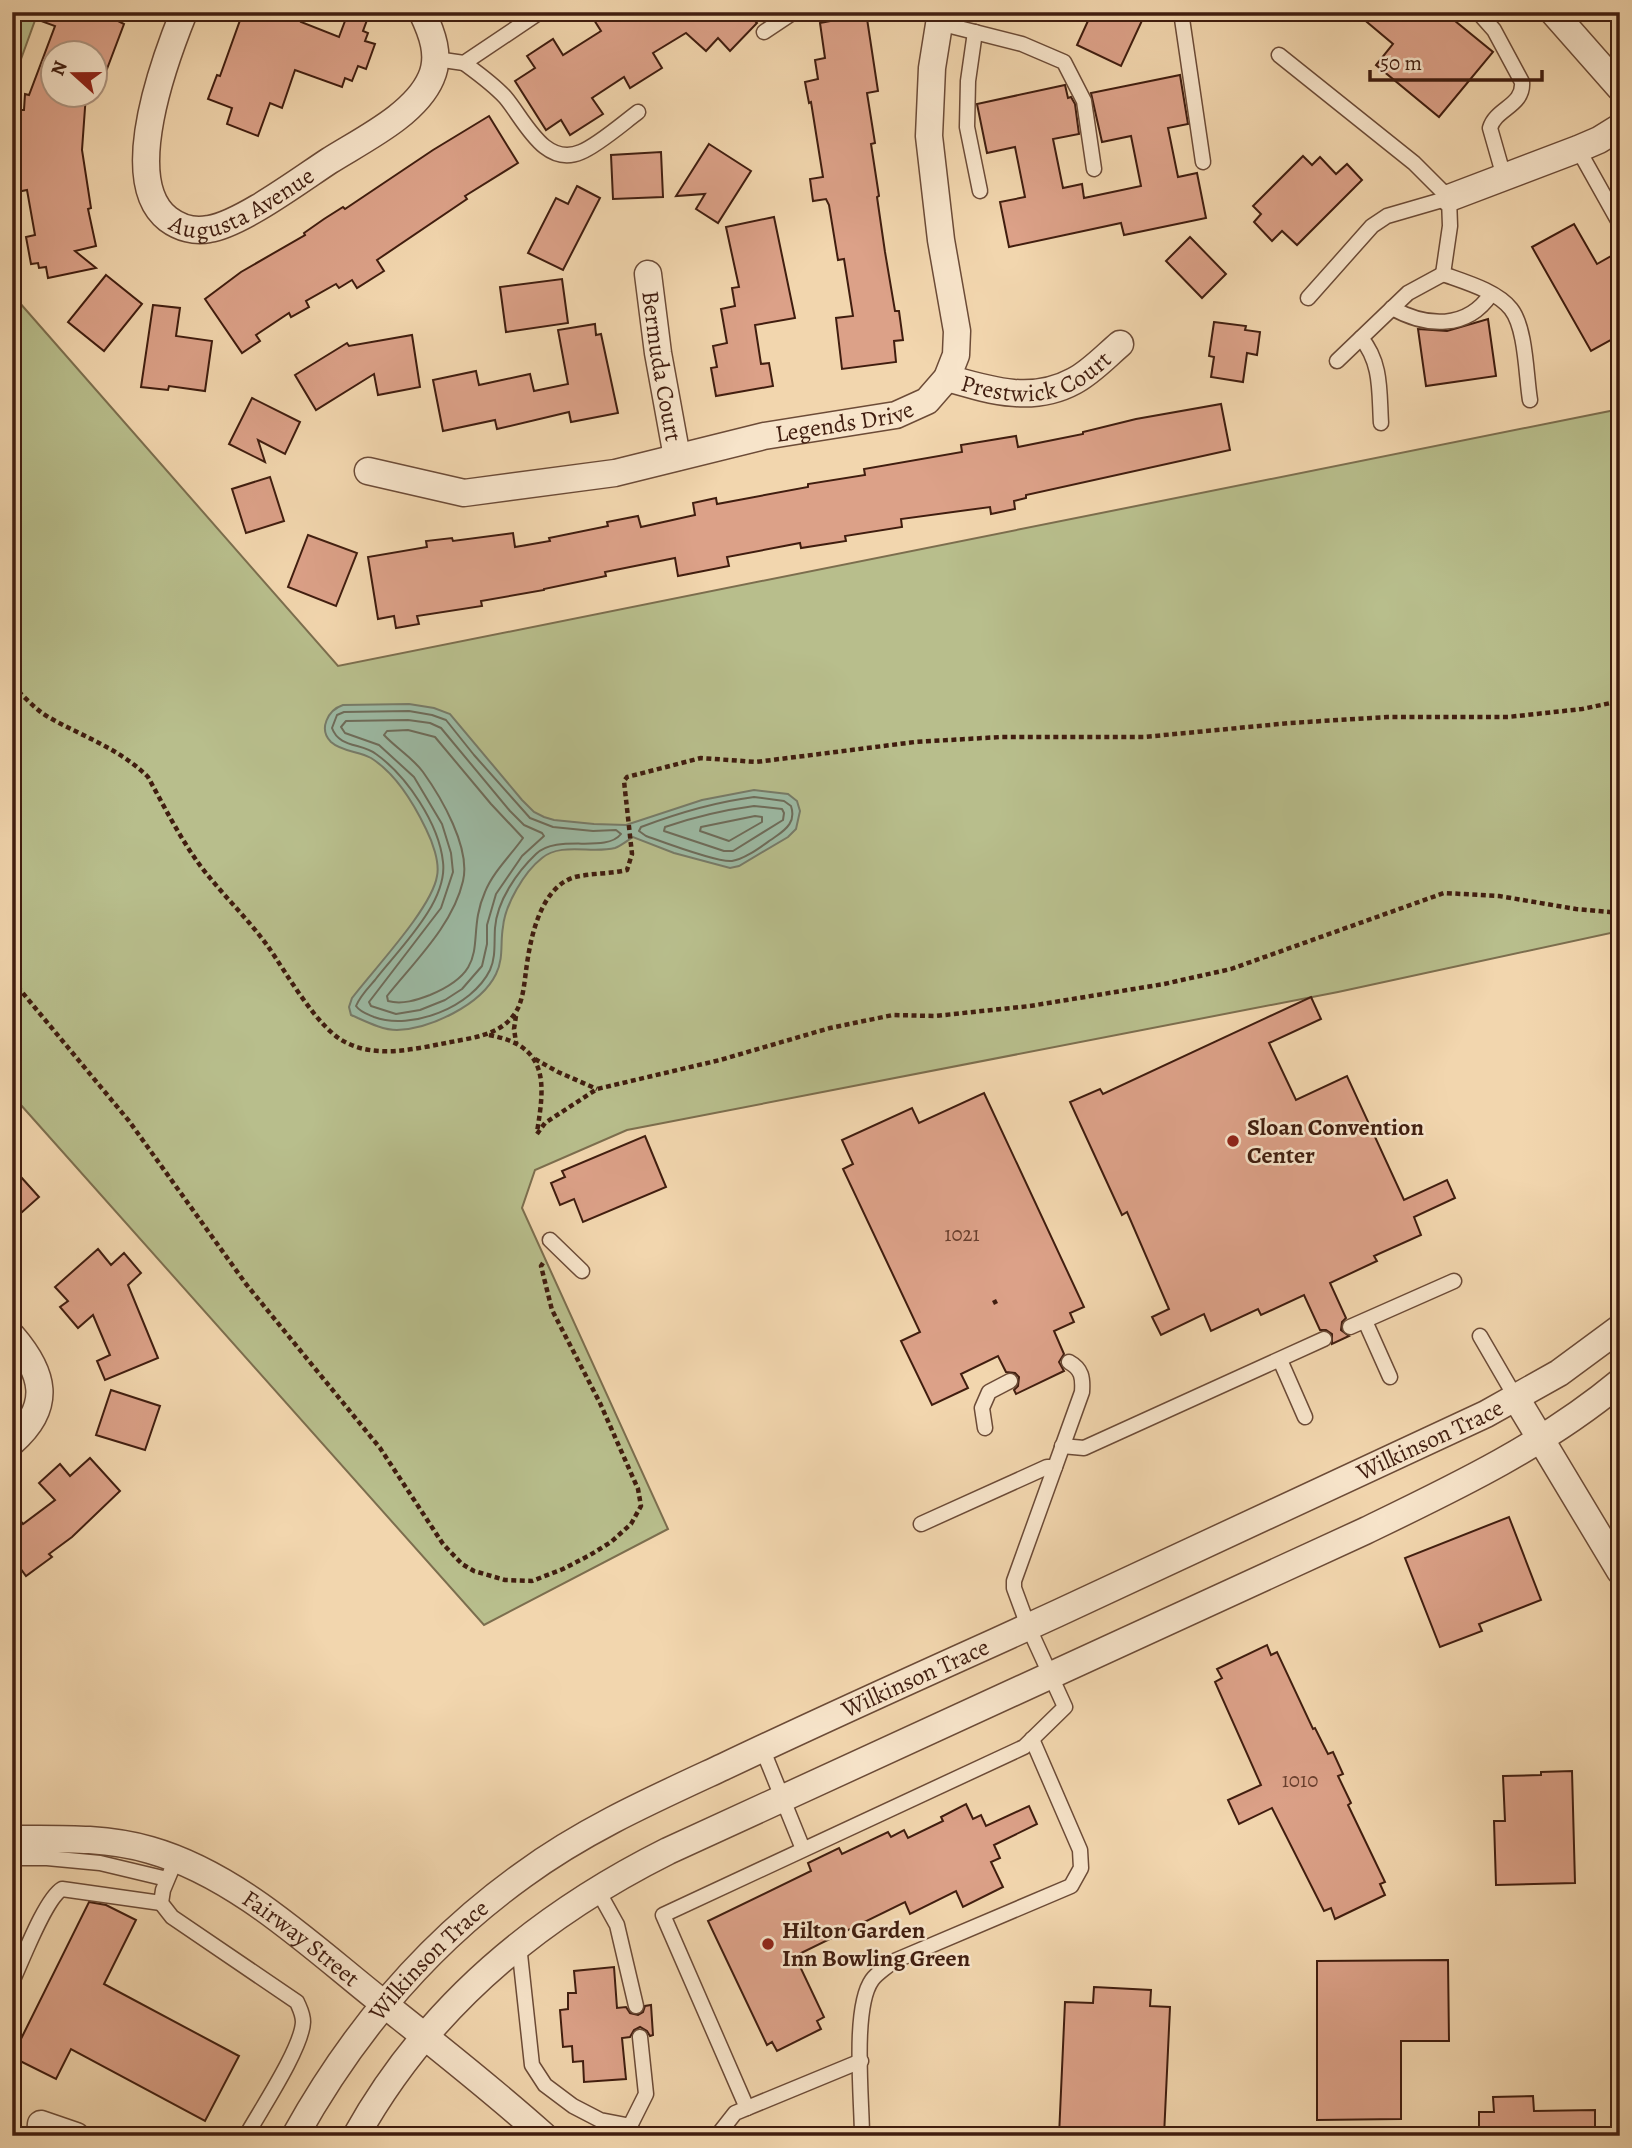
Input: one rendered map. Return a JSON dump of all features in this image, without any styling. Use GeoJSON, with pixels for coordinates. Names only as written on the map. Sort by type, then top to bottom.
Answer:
{"type":"FeatureCollection","features":[{"type":"Feature","properties":{"kind":"street","name":"Augusta Avenue"},"geometry":{"type":"LineString","coordinates":[[184,12],[154,107],[149,133],[147,175],[153,201],[164,215],[178,225],[196,230],[216,228],[250,211],[395,118],[424,92],[436,59]]}},
{"type":"Feature","properties":{"kind":"street"},"geometry":{"type":"LineString","coordinates":[[422,12],[434,41],[436,59]]}},
{"type":"Feature","properties":{"kind":"street"},"geometry":{"type":"LineString","coordinates":[[1553,12],[1620,88]]}},
{"type":"Feature","properties":{"kind":"street","name":"Legends Drive"},"geometry":{"type":"LineString","coordinates":[[368,471],[464,492],[615,473],[764,436],[896,415],[927,401],[947,378],[956,355],[957,331],[935,199],[929,136],[931,80],[940,18]]}},
{"type":"Feature","properties":{"kind":"street"},"geometry":{"type":"LineString","coordinates":[[1449,198],[1578,149],[1620,127]]}},
{"type":"Feature","properties":{"kind":"street","name":"Bermuda Court"},"geometry":{"type":"LineString","coordinates":[[648,274],[658,353],[677,457]]}},
{"type":"Feature","properties":{"kind":"street","name":"Prestwick Court"},"geometry":{"type":"LineString","coordinates":[[947,378],[1006,392],[1040,394],[1074,381],[1120,344]]}},
{"type":"Feature","properties":{"kind":"street","name":"Wilkinson Trace"},"geometry":{"type":"LineString","coordinates":[[295,2136],[341,2060],[384,2004],[425,1958],[457,1927],[533,1868],[595,1829],[762,1748],[1517,1398],[1570,1365],[1620,1328]]}},
{"type":"Feature","properties":{"kind":"street"},"geometry":{"type":"LineString","coordinates":[[12,1336],[34,1365],[40,1385],[34,1415],[12,1442]]}},
{"type":"Feature","properties":{"kind":"street","name":"Wilkinson Trace"},"geometry":{"type":"LineString","coordinates":[[356,2136],[390,2081],[456,2002],[548,1921],[597,1889],[668,1851],[1468,1481],[1541,1440],[1590,1408],[1620,1382]]}},
{"type":"Feature","properties":{"kind":"street"},"geometry":{"type":"LineString","coordinates":[[1517,1398],[1620,1571]]}},
{"type":"Feature","properties":{"kind":"street","name":"Fairway Street"},"geometry":{"type":"LineString","coordinates":[[12,1839],[90,1840],[149,1850],[172,1869],[228,1886],[278,1920],[425,2036],[544,2136]]}},
{"type":"Feature","properties":{"kind":"street"},"geometry":{"type":"LineString","coordinates":[[40,2136],[41,2124],[75,2136]]}},
{"type":"Feature","properties":{"kind":"lane"},"geometry":{"type":"LineString","coordinates":[[464,63],[540,12]]}},
{"type":"Feature","properties":{"kind":"lane"},"geometry":{"type":"LineString","coordinates":[[764,32],[794,12]]}},
{"type":"Feature","properties":{"kind":"lane"},"geometry":{"type":"LineString","coordinates":[[1181,12],[1203,162]]}},
{"type":"Feature","properties":{"kind":"lane"},"geometry":{"type":"LineString","coordinates":[[1478,12],[1494,30],[1522,82],[1520,98],[1494,120],[1490,128],[1504,177]]}},
{"type":"Feature","properties":{"kind":"lane"},"geometry":{"type":"LineString","coordinates":[[940,18],[975,32],[1022,44],[1064,62],[1084,101],[1094,169]]}},
{"type":"Feature","properties":{"kind":"lane"},"geometry":{"type":"LineString","coordinates":[[975,32],[968,80],[967,127],[980,191]]}},
{"type":"Feature","properties":{"kind":"lane"},"geometry":{"type":"LineString","coordinates":[[1279,55],[1414,163],[1449,198],[1450,226],[1443,274]]}},
{"type":"Feature","properties":{"kind":"lane"},"geometry":{"type":"LineString","coordinates":[[436,59],[464,63],[490,82],[506,98],[543,147],[560,155],[580,153],[638,113]]}},
{"type":"Feature","properties":{"kind":"lane"},"geometry":{"type":"LineString","coordinates":[[1578,149],[1620,224]]}},
{"type":"Feature","properties":{"kind":"lane"},"geometry":{"type":"LineString","coordinates":[[1308,298],[1372,226],[1387,216],[1449,198]]}},
{"type":"Feature","properties":{"kind":"lane"},"geometry":{"type":"LineString","coordinates":[[1443,274],[1500,299],[1512,310],[1520,328],[1530,400]]}},
{"type":"Feature","properties":{"kind":"lane"},"geometry":{"type":"LineString","coordinates":[[1337,360],[1408,293],[1443,274]]}},
{"type":"Feature","properties":{"kind":"lane"},"geometry":{"type":"LineString","coordinates":[[1392,308],[1411,319],[1428,323],[1456,320],[1478,309],[1491,295]]}},
{"type":"Feature","properties":{"kind":"lane"},"geometry":{"type":"LineString","coordinates":[[1361,338],[1372,351],[1377,365],[1381,423]]}},
{"type":"Feature","properties":{"kind":"lane"},"geometry":{"type":"LineString","coordinates":[[552,1242],[582,1271]]}},
{"type":"Feature","properties":{"kind":"lane"},"geometry":{"type":"LineString","coordinates":[[1350,1327],[1454,1281]]}},
{"type":"Feature","properties":{"kind":"lane"},"geometry":{"type":"LineString","coordinates":[[1365,1321],[1390,1377]]}},
{"type":"Feature","properties":{"kind":"lane"},"geometry":{"type":"LineString","coordinates":[[1480,1336],[1517,1398]]}},
{"type":"Feature","properties":{"kind":"lane"},"geometry":{"type":"LineString","coordinates":[[1062,1446],[1084,1448],[1324,1339]]}},
{"type":"Feature","properties":{"kind":"lane"},"geometry":{"type":"LineString","coordinates":[[1280,1360],[1305,1417]]}},
{"type":"Feature","properties":{"kind":"lane"},"geometry":{"type":"LineString","coordinates":[[747,2108],[663,1915],[1024,1747],[1065,1707],[1028,1626],[1014,1581],[1082,1392],[1083,1378],[1079,1370],[1069,1362]]}},
{"type":"Feature","properties":{"kind":"lane"},"geometry":{"type":"LineString","coordinates":[[985,1428],[982,1408],[989,1392],[1010,1381]]}},
{"type":"Feature","properties":{"kind":"lane"},"geometry":{"type":"LineString","coordinates":[[921,1524],[1047,1468],[1055,1467]]}},
{"type":"Feature","properties":{"kind":"lane"},"geometry":{"type":"LineString","coordinates":[[848,2136],[862,2132],[860,2030],[864,1999],[872,1980],[892,1962],[1071,1886],[1082,1868],[1080,1850],[1032,1739]]}},
{"type":"Feature","properties":{"kind":"lane"},"geometry":{"type":"LineString","coordinates":[[762,1748],[803,1849]]}},
{"type":"Feature","properties":{"kind":"lane"},"geometry":{"type":"LineString","coordinates":[[12,1858],[47,1858],[172,1869],[161,1903]]}},
{"type":"Feature","properties":{"kind":"lane"},"geometry":{"type":"LineString","coordinates":[[12,1982],[55,1893],[62,1889],[161,1903],[172,1917],[297,2001],[302,2013],[303,2025],[297,2045],[246,2136]]}},
{"type":"Feature","properties":{"kind":"lane"},"geometry":{"type":"LineString","coordinates":[[597,1889],[617,1926],[636,2007]]}},
{"type":"Feature","properties":{"kind":"lane"},"geometry":{"type":"LineString","coordinates":[[519,1945],[532,2065],[545,2085],[573,2106],[628,2131],[646,2094],[640,2037]]}},
{"type":"Feature","properties":{"kind":"lane"},"geometry":{"type":"LineString","coordinates":[[717,2136],[735,2113],[861,2061]]}},
{"type":"Feature","properties":{"kind":"path"},"geometry":{"type":"LineString","coordinates":[[12,686],[42,713],[115,750],[148,777],[198,862],[256,930],[320,1019],[347,1043],[401,1051],[485,1034],[505,1025],[516,1013]]}},
{"type":"Feature","properties":{"kind":"path"},"geometry":{"type":"LineString","coordinates":[[517,1042],[514,1029],[516,1013],[532,942],[544,904],[553,889],[572,878],[627,870],[632,854],[624,781],[627,777],[701,758],[756,762],[896,743],[964,738],[1144,737],[1368,718],[1517,717],[1620,701]]}},
{"type":"Feature","properties":{"kind":"path"},"geometry":{"type":"LineString","coordinates":[[534,1058],[542,1085],[542,1108],[537,1133],[545,1123],[597,1089],[710,1062],[830,1028],[893,1015],[935,1016],[1030,1006],[1164,984],[1231,969],[1444,893],[1499,896],[1620,913]]}},
{"type":"Feature","properties":{"kind":"path"},"geometry":{"type":"LineString","coordinates":[[12,980],[129,1121],[247,1284],[380,1448],[443,1544],[462,1564],[474,1571],[505,1580],[532,1581],[590,1555],[611,1542],[631,1524],[641,1506],[638,1489],[600,1403],[552,1310],[541,1266],[552,1242]]}},
{"type":"Feature","properties":{"kind":"path"},"geometry":{"type":"LineString","coordinates":[[485,1034],[517,1042],[534,1058],[597,1089]]}},
{"type":"Feature","properties":{"kind":"shaded area"},"geometry":{"type":"Polygon","coordinates":[[[12,12],[38,12],[12,84],[12,12]]]}},
{"type":"Feature","properties":{"kind":"shaded area"},"geometry":{"type":"Polygon","coordinates":[[[12,294],[338,666],[1620,409],[1620,931],[1338,992],[627,1130],[535,1170],[522,1208],[668,1529],[484,1625],[12,1095],[12,294]]]}},
{"type":"Feature","properties":{"kind":"water"},"geometry":{"type":"Polygon","coordinates":[[[409,704],[450,714],[522,800],[534,812],[544,817],[594,824],[626,825],[702,800],[754,790],[788,794],[797,801],[800,811],[796,829],[788,837],[739,866],[730,868],[674,853],[633,837],[615,848],[567,849],[550,853],[535,864],[511,899],[502,933],[498,968],[479,996],[453,1013],[424,1025],[397,1030],[380,1027],[351,1015],[349,1007],[352,998],[425,904],[437,876],[436,858],[431,839],[421,819],[396,780],[371,758],[340,748],[331,742],[325,726],[329,715],[343,705],[409,704]]]}},
{"type":"Feature","properties":{"kind":"building"},"geometry":{"type":"Polygon","coordinates":[[[119,12],[116,20],[124,24],[108,66],[108,38],[50,38],[55,26],[22,14],[119,12]]]}},
{"type":"Feature","properties":{"kind":"building"},"geometry":{"type":"Polygon","coordinates":[[[243,12],[305,12],[301,22],[339,37],[348,13],[367,20],[363,31],[368,33],[365,41],[375,44],[366,69],[358,66],[352,81],[345,78],[342,87],[295,70],[282,108],[270,103],[258,136],[227,124],[232,108],[208,99],[217,75],[220,76],[243,12]]]}},
{"type":"Feature","properties":{"kind":"building"},"geometry":{"type":"Polygon","coordinates":[[[589,12],[747,12],[757,23],[730,51],[718,38],[706,51],[686,33],[653,53],[662,68],[630,88],[624,77],[592,98],[603,114],[570,135],[561,120],[546,130],[515,81],[535,68],[527,56],[553,39],[563,55],[601,31],[589,12]]]}},
{"type":"Feature","properties":{"kind":"building"},"geometry":{"type":"Polygon","coordinates":[[[835,12],[866,12],[878,91],[867,93],[875,143],[871,144],[885,252],[903,340],[894,341],[896,362],[842,369],[836,318],[853,316],[844,259],[838,260],[829,205],[826,199],[813,201],[810,179],[823,177],[811,102],[809,103],[805,82],[818,79],[815,60],[825,58],[820,23],[836,20],[835,12]]]}},
{"type":"Feature","properties":{"kind":"building"},"geometry":{"type":"Polygon","coordinates":[[[1092,12],[1146,12],[1121,66],[1077,45],[1092,12]]]}},
{"type":"Feature","properties":{"kind":"building"},"geometry":{"type":"Polygon","coordinates":[[[1355,12],[1444,12],[1493,52],[1439,117],[1376,65],[1393,44],[1355,12]]]}},
{"type":"Feature","properties":{"kind":"building"},"geometry":{"type":"Polygon","coordinates":[[[38,71],[38,108],[85,108],[82,150],[91,208],[88,209],[96,246],[75,251],[96,268],[48,278],[46,267],[39,268],[38,263],[31,264],[26,237],[35,235],[27,190],[12,193],[12,110],[24,110],[25,94],[29,95],[38,71]]]}},
{"type":"Feature","properties":{"kind":"building"},"geometry":{"type":"Polygon","coordinates":[[[1180,75],[1188,124],[1168,128],[1178,177],[1197,173],[1206,218],[1124,235],[1121,223],[1009,247],[1000,202],[1025,197],[1015,147],[987,153],[977,104],[1065,85],[1068,98],[1071,97],[1075,104],[1079,134],[1053,139],[1063,188],[1082,184],[1084,198],[1141,186],[1131,136],[1102,142],[1091,93],[1180,75]]]}},
{"type":"Feature","properties":{"kind":"building"},"geometry":{"type":"Polygon","coordinates":[[[489,116],[518,163],[465,196],[467,199],[377,260],[384,271],[357,288],[352,280],[339,288],[336,284],[306,301],[309,307],[291,317],[289,313],[256,335],[260,341],[242,353],[205,299],[241,272],[305,235],[304,233],[324,219],[343,207],[345,209],[489,116]]]}},
{"type":"Feature","properties":{"kind":"building"},"geometry":{"type":"Polygon","coordinates":[[[709,144],[751,171],[718,223],[696,209],[705,194],[676,196],[709,144]]]}},
{"type":"Feature","properties":{"kind":"building"},"geometry":{"type":"Polygon","coordinates":[[[661,152],[663,197],[613,199],[611,155],[661,152]]]}},
{"type":"Feature","properties":{"kind":"building"},"geometry":{"type":"Polygon","coordinates":[[[1303,156],[1312,165],[1320,157],[1336,174],[1347,164],[1362,180],[1297,245],[1282,231],[1272,241],[1254,222],[1261,214],[1253,206],[1303,156]]]}},
{"type":"Feature","properties":{"kind":"building"},"geometry":{"type":"Polygon","coordinates":[[[577,186],[600,198],[563,270],[528,253],[556,198],[568,204],[577,186]]]}},
{"type":"Feature","properties":{"kind":"building"},"geometry":{"type":"Polygon","coordinates":[[[774,217],[795,318],[755,325],[761,364],[769,363],[773,386],[716,396],[711,368],[717,367],[713,346],[727,343],[721,309],[735,306],[732,288],[739,287],[726,227],[774,217]]]}},
{"type":"Feature","properties":{"kind":"building"},"geometry":{"type":"Polygon","coordinates":[[[1574,224],[1597,264],[1620,251],[1620,335],[1591,351],[1532,247],[1574,224]]]}},
{"type":"Feature","properties":{"kind":"building"},"geometry":{"type":"Polygon","coordinates":[[[1190,237],[1226,274],[1202,298],[1166,261],[1190,237]]]}},
{"type":"Feature","properties":{"kind":"building"},"geometry":{"type":"Polygon","coordinates":[[[106,275],[142,304],[104,351],[68,322],[106,275]]]}},
{"type":"Feature","properties":{"kind":"building"},"geometry":{"type":"Polygon","coordinates":[[[562,279],[568,323],[506,332],[500,287],[562,279]]]}},
{"type":"Feature","properties":{"kind":"building"},"geometry":{"type":"Polygon","coordinates":[[[153,305],[180,308],[176,336],[212,341],[205,391],[169,386],[168,390],[141,387],[153,305]]]}},
{"type":"Feature","properties":{"kind":"building"},"geometry":{"type":"Polygon","coordinates":[[[1488,319],[1496,376],[1426,386],[1418,329],[1447,331],[1488,319]]]}},
{"type":"Feature","properties":{"kind":"building"},"geometry":{"type":"Polygon","coordinates":[[[1214,322],[1246,326],[1245,330],[1260,332],[1257,355],[1247,353],[1243,382],[1211,377],[1214,357],[1209,356],[1214,322]]]}},
{"type":"Feature","properties":{"kind":"building"},"geometry":{"type":"Polygon","coordinates":[[[595,324],[596,335],[601,334],[618,413],[571,422],[569,412],[497,429],[495,420],[443,431],[433,380],[476,371],[479,385],[530,374],[534,391],[568,384],[558,330],[595,324]]]}},
{"type":"Feature","properties":{"kind":"building"},"geometry":{"type":"Polygon","coordinates":[[[412,335],[420,387],[378,395],[374,374],[316,410],[295,375],[347,343],[349,346],[412,335]]]}},
{"type":"Feature","properties":{"kind":"building"},"geometry":{"type":"Polygon","coordinates":[[[252,398],[300,422],[285,454],[258,440],[265,462],[229,444],[252,398]]]}},
{"type":"Feature","properties":{"kind":"building"},"geometry":{"type":"Polygon","coordinates":[[[1221,404],[1230,450],[1026,495],[1026,498],[1014,501],[1015,509],[991,514],[990,507],[901,519],[902,527],[845,536],[846,541],[801,548],[800,543],[727,557],[729,566],[678,576],[675,558],[605,572],[606,576],[544,590],[481,601],[482,606],[417,616],[419,624],[396,628],[394,616],[378,619],[368,557],[427,547],[426,541],[452,538],[453,541],[513,533],[515,547],[550,541],[549,538],[608,526],[607,522],[638,516],[641,527],[695,515],[693,503],[716,498],[717,504],[808,487],[808,484],[865,475],[864,469],[962,452],[961,445],[1016,436],[1018,447],[1083,434],[1136,419],[1221,404]]]}},
{"type":"Feature","properties":{"kind":"building"},"geometry":{"type":"Polygon","coordinates":[[[270,477],[284,521],[246,533],[232,489],[270,477]]]}},
{"type":"Feature","properties":{"kind":"building"},"geometry":{"type":"Polygon","coordinates":[[[308,535],[357,553],[336,606],[288,587],[308,535]]]}},
{"type":"Feature","properties":{"kind":"building","name":"Sloan Convention Center"},"geometry":{"type":"Polygon","coordinates":[[[1311,997],[1321,1019],[1269,1043],[1296,1100],[1347,1076],[1404,1200],[1447,1180],[1455,1198],[1414,1217],[1421,1235],[1374,1256],[1377,1261],[1330,1283],[1346,1318],[1342,1322],[1341,1330],[1349,1336],[1332,1344],[1332,1334],[1320,1330],[1304,1295],[1261,1315],[1258,1309],[1211,1331],[1204,1314],[1161,1335],[1152,1317],[1169,1309],[1127,1212],[1122,1215],[1070,1102],[1100,1089],[1103,1094],[1311,997]]]}},
{"type":"Feature","properties":{"kind":"building"},"geometry":{"type":"Polygon","coordinates":[[[984,1093],[1084,1307],[1070,1313],[1074,1322],[1054,1331],[1064,1354],[1059,1362],[1064,1371],[1016,1394],[1014,1390],[1018,1386],[1019,1377],[1015,1373],[1006,1372],[998,1356],[961,1374],[968,1388],[932,1405],[901,1341],[920,1332],[843,1169],[853,1164],[842,1140],[912,1108],[919,1123],[984,1093]]]}},
{"type":"Feature","properties":{"kind":"building"},"geometry":{"type":"Polygon","coordinates":[[[645,1136],[666,1187],[583,1222],[574,1199],[560,1205],[551,1183],[565,1177],[562,1171],[645,1136]]]}},
{"type":"Feature","properties":{"kind":"building"},"geometry":{"type":"Polygon","coordinates":[[[12,1167],[39,1197],[12,1221],[12,1167]]]}},
{"type":"Feature","properties":{"kind":"building"},"geometry":{"type":"Polygon","coordinates":[[[98,1249],[111,1265],[124,1253],[141,1273],[128,1285],[158,1358],[105,1380],[97,1361],[110,1355],[93,1315],[78,1328],[60,1307],[68,1301],[55,1287],[98,1249]]]}},
{"type":"Feature","properties":{"kind":"building"},"geometry":{"type":"Polygon","coordinates":[[[111,1390],[160,1406],[145,1450],[96,1435],[111,1390]]]}},
{"type":"Feature","properties":{"kind":"building"},"geometry":{"type":"Polygon","coordinates":[[[90,1458],[120,1491],[72,1537],[49,1554],[52,1557],[26,1576],[12,1557],[12,1509],[23,1524],[55,1500],[39,1483],[60,1464],[70,1476],[90,1458]]]}},
{"type":"Feature","properties":{"kind":"building"},"geometry":{"type":"Polygon","coordinates":[[[1509,1517],[1541,1600],[1479,1624],[1482,1631],[1440,1647],[1405,1558],[1509,1517]]]}},
{"type":"Feature","properties":{"kind":"building"},"geometry":{"type":"Polygon","coordinates":[[[1267,1645],[1271,1655],[1277,1652],[1313,1729],[1315,1728],[1328,1754],[1333,1752],[1343,1774],[1338,1776],[1351,1803],[1348,1805],[1385,1882],[1380,1884],[1385,1895],[1335,1919],[1331,1908],[1324,1911],[1272,1808],[1239,1824],[1228,1800],[1261,1785],[1215,1682],[1222,1678],[1217,1669],[1267,1645]]]}},
{"type":"Feature","properties":{"kind":"building"},"geometry":{"type":"Polygon","coordinates":[[[1572,1771],[1575,1883],[1496,1885],[1494,1821],[1505,1821],[1503,1776],[1572,1771]]]}},
{"type":"Feature","properties":{"kind":"building","name":"Hilton Garden Inn Bowling Green"},"geometry":{"type":"Polygon","coordinates":[[[966,1804],[973,1819],[981,1815],[986,1826],[1029,1806],[1037,1824],[994,1845],[1000,1858],[991,1862],[1003,1887],[963,1907],[956,1891],[910,1914],[905,1902],[795,1956],[824,2017],[817,2021],[821,2029],[777,2051],[772,2042],[767,2045],[708,1921],[811,1871],[808,1863],[839,1848],[842,1854],[888,1832],[891,1837],[904,1830],[908,1838],[943,1821],[941,1817],[966,1804]]]}},
{"type":"Feature","properties":{"kind":"building"},"geometry":{"type":"Polygon","coordinates":[[[89,1902],[106,1905],[136,1920],[104,1984],[239,2056],[205,2121],[71,2049],[56,2079],[12,2057],[89,1902]]]}},
{"type":"Feature","properties":{"kind":"building"},"geometry":{"type":"Polygon","coordinates":[[[1448,1960],[1449,2041],[1401,2041],[1401,2119],[1317,2120],[1317,1961],[1448,1960]]]}},
{"type":"Feature","properties":{"kind":"building"},"geometry":{"type":"Polygon","coordinates":[[[614,1967],[617,2008],[626,2007],[630,2013],[638,2015],[643,2012],[645,2006],[651,2005],[653,2035],[650,2036],[640,2027],[634,2030],[630,2037],[622,2038],[626,2079],[584,2082],[583,2061],[573,2062],[572,2046],[563,2047],[560,2010],[568,2009],[568,1993],[576,1993],[574,1971],[614,1967]]]}},
{"type":"Feature","properties":{"kind":"building"},"geometry":{"type":"Polygon","coordinates":[[[1094,1987],[1151,1990],[1150,2006],[1170,2007],[1164,2136],[1059,2136],[1065,2002],[1093,2003],[1094,1987]]]}},
{"type":"Feature","properties":{"kind":"building"},"geometry":{"type":"Polygon","coordinates":[[[1533,2096],[1534,2111],[1595,2110],[1595,2136],[1479,2136],[1479,2112],[1494,2112],[1493,2097],[1533,2096]]]}},
{"type":"Feature","properties":{"kind":"place","name":"Sloan Convention Center"},"geometry":{"type":"Point","coordinates":[1233,1141]}},
{"type":"Feature","properties":{"kind":"place","name":"Hilton Garden Inn Bowling Green"},"geometry":{"type":"Point","coordinates":[768,1944]}}]}
